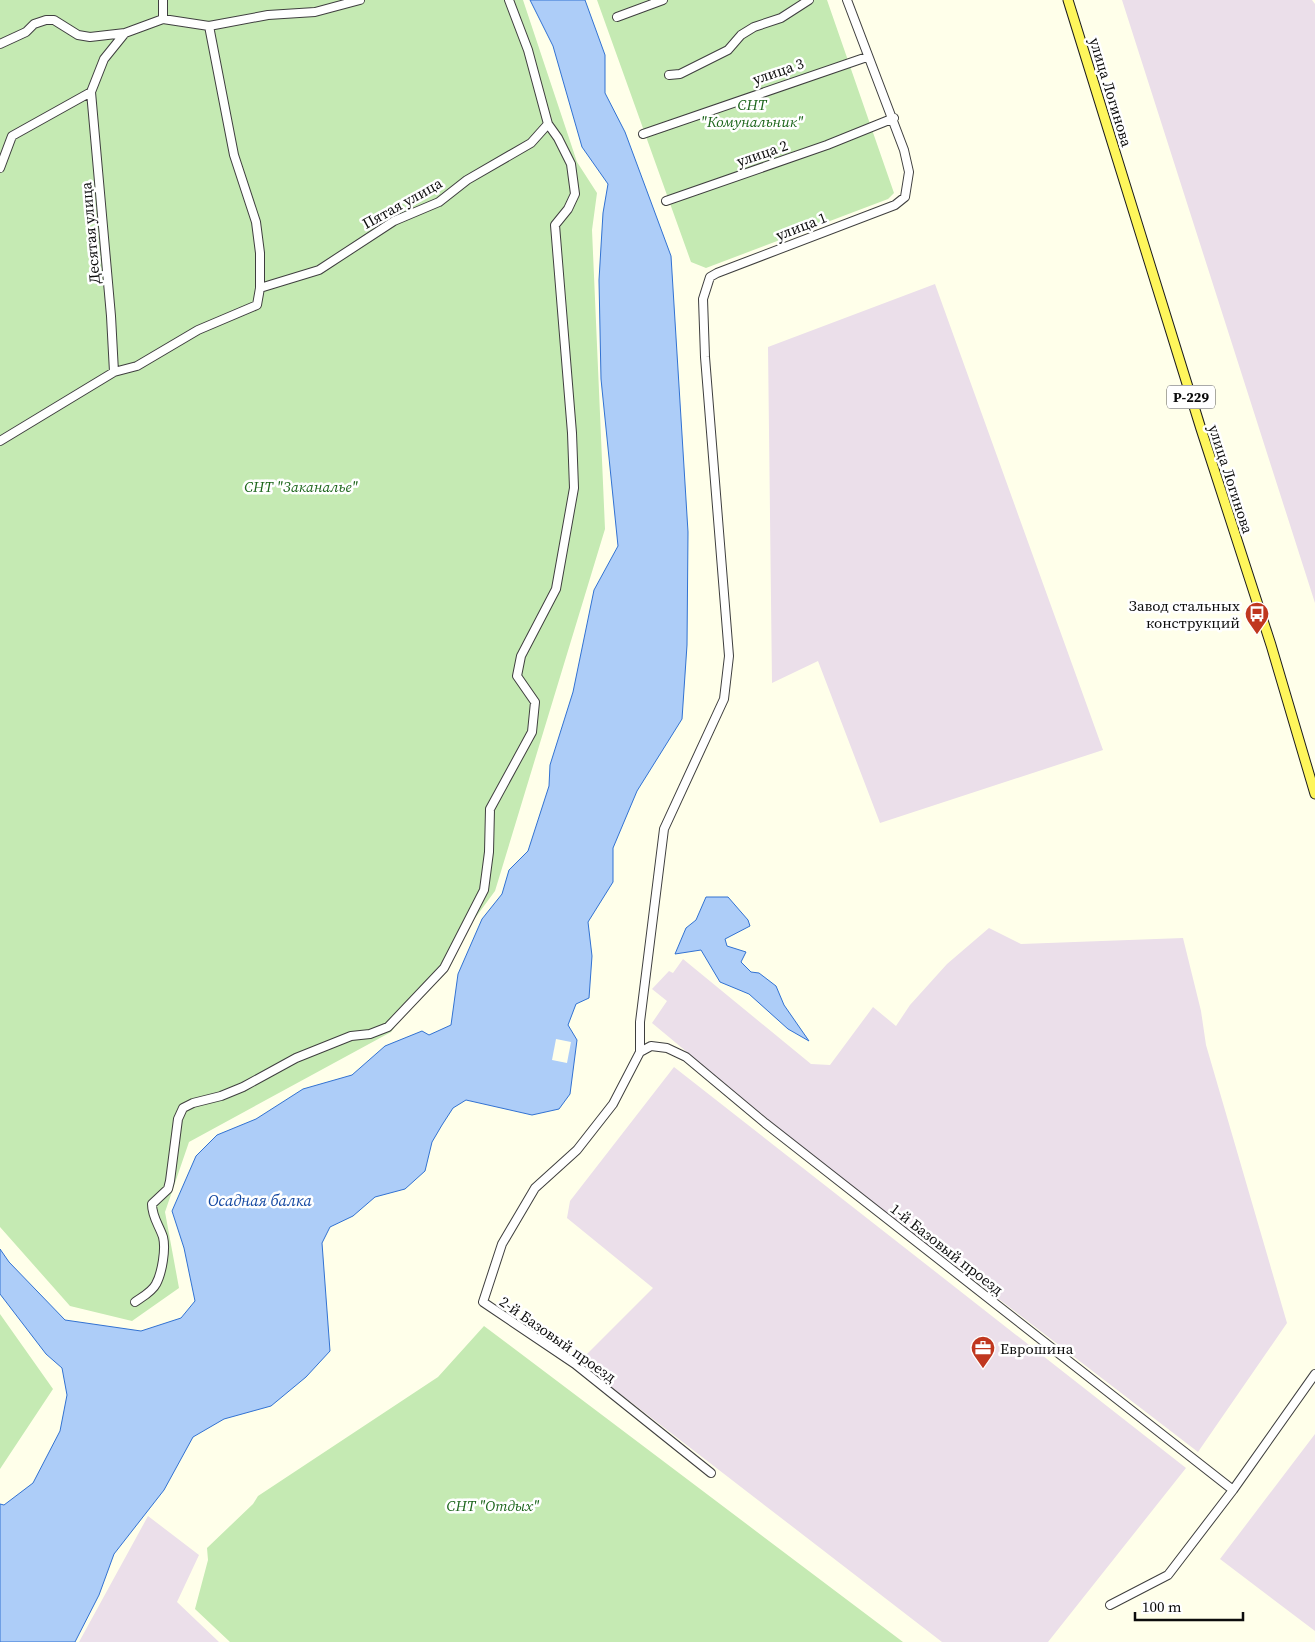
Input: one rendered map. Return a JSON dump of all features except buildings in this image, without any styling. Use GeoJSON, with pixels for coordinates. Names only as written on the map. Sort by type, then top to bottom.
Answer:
{"type":"FeatureCollection","features":[{"type":"Feature","properties":{"kind":"main road","name":"улица Логинова"},"geometry":{"type":"LineString","coordinates":[[1068,0],[1201,429],[1269,639],[1315,794]]}},
{"type":"Feature","properties":{"kind":"street"},"geometry":{"type":"LineString","coordinates":[[163,0],[163,20]]}},
{"type":"Feature","properties":{"kind":"street"},"geometry":{"type":"LineString","coordinates":[[0,44],[26,32],[34,24],[46,20],[54,20],[78,35],[90,37],[125,33],[163,20],[209,26],[268,15],[315,12],[360,0]]}},
{"type":"Feature","properties":{"kind":"street"},"geometry":{"type":"LineString","coordinates":[[135,1302],[152,1290],[160,1272],[163,1239],[152,1213],[152,1204],[168,1188],[178,1118],[183,1108],[243,1087],[296,1058],[351,1036],[370,1034],[388,1027],[444,968],[484,890],[489,852],[490,809],[532,732],[536,702],[517,676],[521,656],[556,589],[574,488],[572,432],[555,225],[568,209],[575,194],[572,164],[548,124],[528,50],[508,0]]}},
{"type":"Feature","properties":{"kind":"street"},"geometry":{"type":"LineString","coordinates":[[617,18],[663,0]]}},
{"type":"Feature","properties":{"kind":"street"},"geometry":{"type":"LineString","coordinates":[[668,75],[680,74],[728,50],[741,35],[781,18],[809,0]]}},
{"type":"Feature","properties":{"kind":"street"},"geometry":{"type":"LineString","coordinates":[[847,0],[867,57],[894,118]]}},
{"type":"Feature","properties":{"kind":"street"},"geometry":{"type":"LineString","coordinates":[[0,441],[114,372],[137,366],[198,330],[257,305],[260,288],[256,222],[234,154],[209,26]]}},
{"type":"Feature","properties":{"kind":"street"},"geometry":{"type":"LineString","coordinates":[[0,168],[12,136],[91,92],[104,59],[125,33]]}},
{"type":"Feature","properties":{"kind":"street","name":"улица 3"},"geometry":{"type":"LineString","coordinates":[[643,134],[867,57]]}},
{"type":"Feature","properties":{"kind":"street","name":"Десятая улица"},"geometry":{"type":"LineString","coordinates":[[91,92],[111,316],[114,372]]}},
{"type":"Feature","properties":{"kind":"street","name":"улица 2"},"geometry":{"type":"LineString","coordinates":[[666,201],[827,145],[894,118]]}},
{"type":"Feature","properties":{"kind":"street","name":"улица 1"},"geometry":{"type":"LineString","coordinates":[[640,1052],[640,1022],[664,829],[724,699],[729,668],[724,572],[704,338],[704,299],[710,277],[717,273],[895,205],[905,197],[909,172],[894,118]]}},
{"type":"Feature","properties":{"kind":"street","name":"Пятая улица"},"geometry":{"type":"LineString","coordinates":[[260,288],[319,270],[394,221],[439,202],[467,180],[524,148],[548,124]]}},
{"type":"Feature","properties":{"kind":"street","name":"1-й Базовый проезд"},"geometry":{"type":"LineString","coordinates":[[640,1052],[651,1046],[667,1048],[686,1057],[764,1122],[1233,1490]]}},
{"type":"Feature","properties":{"kind":"street","name":"2-й Базовый проезд"},"geometry":{"type":"LineString","coordinates":[[640,1052],[613,1104],[577,1150],[535,1188],[502,1244],[482,1302],[574,1364],[711,1473]]}},
{"type":"Feature","properties":{"kind":"street"},"geometry":{"type":"LineString","coordinates":[[1110,1605],[1168,1575],[1233,1490],[1315,1374]]}},
{"type":"Feature","properties":{"kind":"shaded area"},"geometry":{"type":"Polygon","coordinates":[[[1122,0],[1312,0],[1315,4],[1315,603],[1122,0]]]}},
{"type":"Feature","properties":{"kind":"shaded area"},"geometry":{"type":"Polygon","coordinates":[[[935,284],[1103,750],[880,823],[818,661],[772,683],[768,347],[935,284]]]}},
{"type":"Feature","properties":{"kind":"shaded area"},"geometry":{"type":"Polygon","coordinates":[[[989,928],[1021,944],[1183,938],[1201,1011],[1206,1045],[1287,1323],[1198,1452],[770,1121],[652,1023],[667,1001],[652,989],[669,971],[673,973],[683,959],[811,1064],[830,1065],[873,1007],[896,1026],[910,1005],[947,964],[989,928]]]}},
{"type":"Feature","properties":{"kind":"shaded area"},"geometry":{"type":"Polygon","coordinates":[[[674,1067],[1186,1468],[1048,1642],[942,1642],[579,1362],[653,1288],[567,1218],[570,1201],[674,1067]]]}},
{"type":"Feature","properties":{"kind":"shaded area"},"geometry":{"type":"Polygon","coordinates":[[[1315,1434],[1315,1631],[1220,1559],[1315,1434]]]}},
{"type":"Feature","properties":{"kind":"shaded area"},"geometry":{"type":"Polygon","coordinates":[[[148,1516],[199,1555],[177,1602],[219,1642],[79,1642],[148,1516]]]}},
{"type":"Feature","properties":{"kind":"green space","name":"СНТ \"Заканалье\""},"geometry":{"type":"Polygon","coordinates":[[[0,0],[523,0],[577,162],[597,193],[592,230],[605,529],[495,891],[391,1032],[189,1142],[165,1212],[179,1288],[132,1321],[70,1306],[0,1227],[0,0]]]}},
{"type":"Feature","properties":{"kind":"green space","name":"СНТ \"Комунальник\""},"geometry":{"type":"Polygon","coordinates":[[[597,0],[827,0],[894,193],[888,199],[706,268],[691,262],[597,0]]]}},
{"type":"Feature","properties":{"kind":"green space"},"geometry":{"type":"Polygon","coordinates":[[[0,1314],[53,1389],[0,1469],[0,1314]]]}},
{"type":"Feature","properties":{"kind":"green space","name":"СНТ \"Отдых\""},"geometry":{"type":"Polygon","coordinates":[[[484,1326],[903,1642],[230,1642],[195,1609],[208,1560],[207,1548],[253,1504],[258,1496],[438,1377],[484,1326]]]}},
{"type":"Feature","properties":{"kind":"water","name":"Осадная балка"},"geometry":{"type":"Polygon","coordinates":[[[530,0],[585,0],[605,55],[605,93],[625,132],[671,256],[688,532],[687,645],[682,719],[637,791],[613,848],[613,882],[588,922],[592,956],[589,998],[576,1004],[568,1025],[577,1040],[570,1094],[559,1109],[532,1115],[466,1100],[453,1108],[432,1142],[425,1171],[405,1189],[375,1197],[353,1216],[330,1227],[322,1243],[330,1351],[306,1377],[271,1406],[224,1419],[193,1437],[164,1490],[114,1554],[99,1595],[75,1642],[0,1642],[0,1504],[4,1505],[33,1483],[60,1431],[67,1395],[62,1368],[46,1354],[0,1294],[0,1249],[9,1262],[65,1320],[141,1331],[181,1318],[195,1301],[184,1248],[172,1211],[196,1156],[217,1135],[256,1119],[303,1089],[352,1075],[385,1046],[422,1031],[429,1035],[451,1025],[458,974],[482,919],[502,894],[509,870],[528,851],[549,786],[550,765],[573,692],[594,590],[618,546],[601,379],[599,280],[603,213],[608,184],[582,147],[553,46],[530,0]]]}},
{"type":"Feature","properties":{"kind":"water"},"geometry":{"type":"Polygon","coordinates":[[[706,897],[728,897],[748,920],[750,926],[725,939],[727,946],[746,952],[741,962],[751,972],[759,973],[776,986],[784,1005],[809,1041],[788,1029],[749,994],[720,982],[701,950],[675,954],[686,928],[696,920],[706,897]]]}},
{"type":"Feature","properties":{"kind":"pier"},"geometry":{"type":"Polygon","coordinates":[[[556,1039],[571,1042],[567,1063],[552,1060],[556,1039]]]}},
{"type":"Feature","properties":{"kind":"place","name":"Завод стальных конструкций"},"geometry":{"type":"Point","coordinates":[1257,635]}},
{"type":"Feature","properties":{"kind":"place","name":"Еврошина"},"geometry":{"type":"Point","coordinates":[983,1369]}}]}
